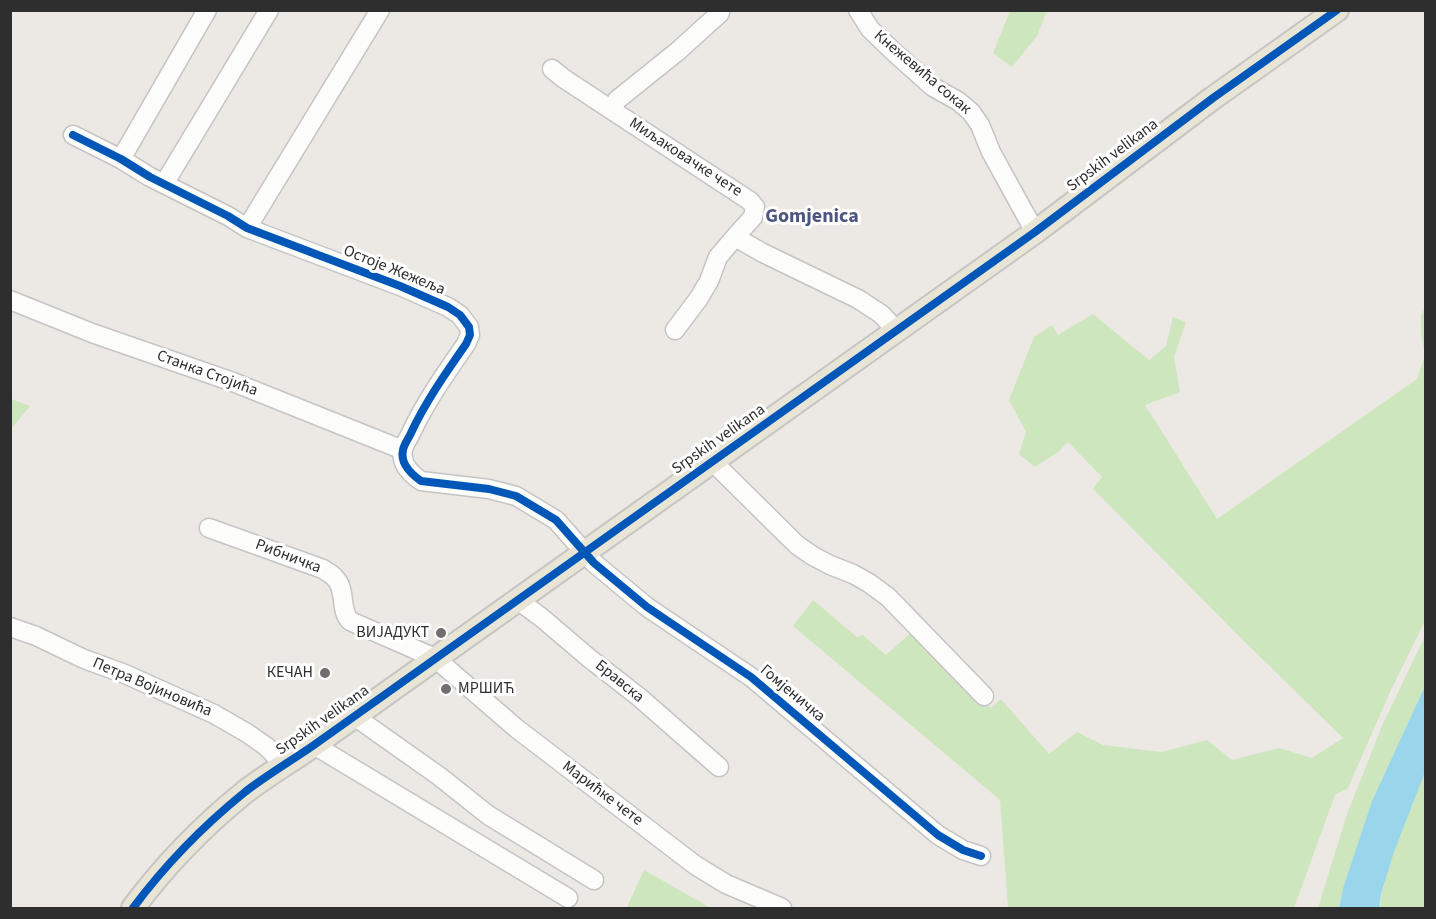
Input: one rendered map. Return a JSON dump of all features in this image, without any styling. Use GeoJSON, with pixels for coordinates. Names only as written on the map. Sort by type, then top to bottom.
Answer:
{"type":"FeatureCollection","features":[{"type":"Feature","properties":{"kind":"main road","name":"Srpskih velikana"},"geometry":{"type":"LineString","coordinates":[[133,909],[171,861],[221,812],[247,791],[1035,232],[1213,98],[1337,10]]}},
{"type":"Feature","properties":{"kind":"street"},"geometry":{"type":"LineString","coordinates":[[121,159],[207,10]]}},
{"type":"Feature","properties":{"kind":"street"},"geometry":{"type":"LineString","coordinates":[[164,184],[269,10]]}},
{"type":"Feature","properties":{"kind":"street"},"geometry":{"type":"LineString","coordinates":[[248,228],[380,10]]}},
{"type":"Feature","properties":{"kind":"street","name":"Кнежевића сокак"},"geometry":{"type":"LineString","coordinates":[[858,10],[870,29],[896,54],[933,87],[958,101],[971,112],[980,125],[1035,232]]}},
{"type":"Feature","properties":{"kind":"street","name":"Миљаковачке чете"},"geometry":{"type":"LineString","coordinates":[[612,110],[617,100],[678,51],[720,13]]}},
{"type":"Feature","properties":{"kind":"street","name":"Миљаковачке чете"},"geometry":{"type":"LineString","coordinates":[[552,69],[753,203],[755,212],[753,217],[716,260],[709,281],[675,330]]}},
{"type":"Feature","properties":{"kind":"street","name":"Остоје Жежеља"},"geometry":{"type":"LineString","coordinates":[[72,135],[248,228],[400,286],[448,307],[460,315],[469,327],[470,335],[421,411],[403,450]]}},
{"type":"Feature","properties":{"kind":"street"},"geometry":{"type":"LineString","coordinates":[[735,237],[772,258],[858,299],[881,314],[896,330]]}},
{"type":"Feature","properties":{"kind":"street","name":"Станка Стојића"},"geometry":{"type":"LineString","coordinates":[[10,300],[92,333],[233,382],[403,450]]}},
{"type":"Feature","properties":{"kind":"street"},"geometry":{"type":"LineString","coordinates":[[403,450],[407,468],[421,481],[489,489],[516,496],[556,520],[585,552]]}},
{"type":"Feature","properties":{"kind":"street"},"geometry":{"type":"LineString","coordinates":[[712,461],[797,545],[830,565],[870,583],[888,597],[984,696]]}},
{"type":"Feature","properties":{"kind":"street","name":"Рибничка"},"geometry":{"type":"LineString","coordinates":[[208,528],[323,569],[340,585],[343,609],[350,621],[435,658]]}},
{"type":"Feature","properties":{"kind":"street","name":"Гомјеничка"},"geometry":{"type":"LineString","coordinates":[[585,552],[594,563],[647,607],[751,677],[938,835],[963,850],[981,856]]}},
{"type":"Feature","properties":{"kind":"street","name":"Бравска"},"geometry":{"type":"LineString","coordinates":[[518,600],[639,697],[719,766]]}},
{"type":"Feature","properties":{"kind":"street","name":"Петра Војиновића"},"geometry":{"type":"LineString","coordinates":[[10,627],[36,636],[214,714],[267,747],[284,765]]}},
{"type":"Feature","properties":{"kind":"street","name":"Марићке чете"},"geometry":{"type":"LineString","coordinates":[[435,658],[516,728],[695,865],[726,884],[780,906],[782,909]]}},
{"type":"Feature","properties":{"kind":"street","name":"Srpskih velikana"},"geometry":{"type":"LineString","coordinates":[[354,716],[488,814],[594,880]]}},
{"type":"Feature","properties":{"kind":"street","name":"Srpskih velikana"},"geometry":{"type":"LineString","coordinates":[[314,745],[568,898]]}},
{"type":"Feature","properties":{"kind":"green space"},"geometry":{"type":"Polygon","coordinates":[[[1010,11],[1047,11],[1037,36],[1012,67],[993,53],[1010,11]]]}},
{"type":"Feature","properties":{"kind":"green space"},"geometry":{"type":"Polygon","coordinates":[[[1425,308],[1425,356],[1421,315],[1425,308]]]}},
{"type":"Feature","properties":{"kind":"green space"},"geometry":{"type":"Polygon","coordinates":[[[1093,314],[1149,360],[1166,346],[1173,317],[1186,322],[1174,357],[1180,392],[1145,405],[1217,519],[1417,379],[1425,356],[1425,621],[1390,692],[1348,788],[1335,795],[1294,908],[1008,908],[1000,800],[793,626],[813,600],[857,637],[863,635],[886,655],[915,629],[991,708],[1001,699],[1049,754],[1077,732],[1103,745],[1162,752],[1207,740],[1232,760],[1279,748],[1312,758],[1343,738],[1093,489],[1102,477],[1068,442],[1058,452],[1035,467],[1019,454],[1026,432],[1009,400],[1034,337],[1052,325],[1058,335],[1093,314]]]}},
{"type":"Feature","properties":{"kind":"green space"},"geometry":{"type":"Polygon","coordinates":[[[10,399],[30,406],[11,429],[10,399]]]}},
{"type":"Feature","properties":{"kind":"green space"},"geometry":{"type":"Polygon","coordinates":[[[1425,636],[1425,686],[1372,801],[1343,888],[1339,908],[1318,908],[1347,814],[1382,726],[1425,636]]]}},
{"type":"Feature","properties":{"kind":"green space"},"geometry":{"type":"Polygon","coordinates":[[[1425,772],[1425,908],[1379,908],[1392,856],[1425,772]]]}},
{"type":"Feature","properties":{"kind":"green space"},"geometry":{"type":"Polygon","coordinates":[[[644,870],[711,908],[627,907],[644,870]]]}},
{"type":"Feature","properties":{"kind":"water"},"geometry":{"type":"Polygon","coordinates":[[[1425,686],[1425,772],[1394,852],[1379,908],[1339,908],[1343,888],[1372,801],[1425,686]]]}},
{"type":"Feature","properties":{"kind":"cycle path"},"geometry":{"type":"LineString","coordinates":[[133,908],[185,847],[214,818],[253,786],[314,745],[1035,232],[1213,98],[1337,10]]}},
{"type":"Feature","properties":{"kind":"cycle path"},"geometry":{"type":"LineString","coordinates":[[73,135],[247,228],[400,286],[448,307],[460,315],[469,327],[470,335],[430,398],[404,446],[403,459],[410,472],[421,481],[489,489],[516,496],[556,520],[594,563],[647,607],[751,677],[938,835],[963,850],[981,856]]}},
{"type":"Feature","properties":{"kind":"place","name":"ВИЈАДУКТ"},"geometry":{"type":"Point","coordinates":[441,633]}},
{"type":"Feature","properties":{"kind":"place","name":"КЕЧАН"},"geometry":{"type":"Point","coordinates":[325,673]}},
{"type":"Feature","properties":{"kind":"place","name":"МРШИЋ"},"geometry":{"type":"Point","coordinates":[446,689]}},
{"type":"Feature","properties":{"kind":"district","name":"Gomjenica"},"geometry":{"type":"Point","coordinates":[812,218]}}]}
